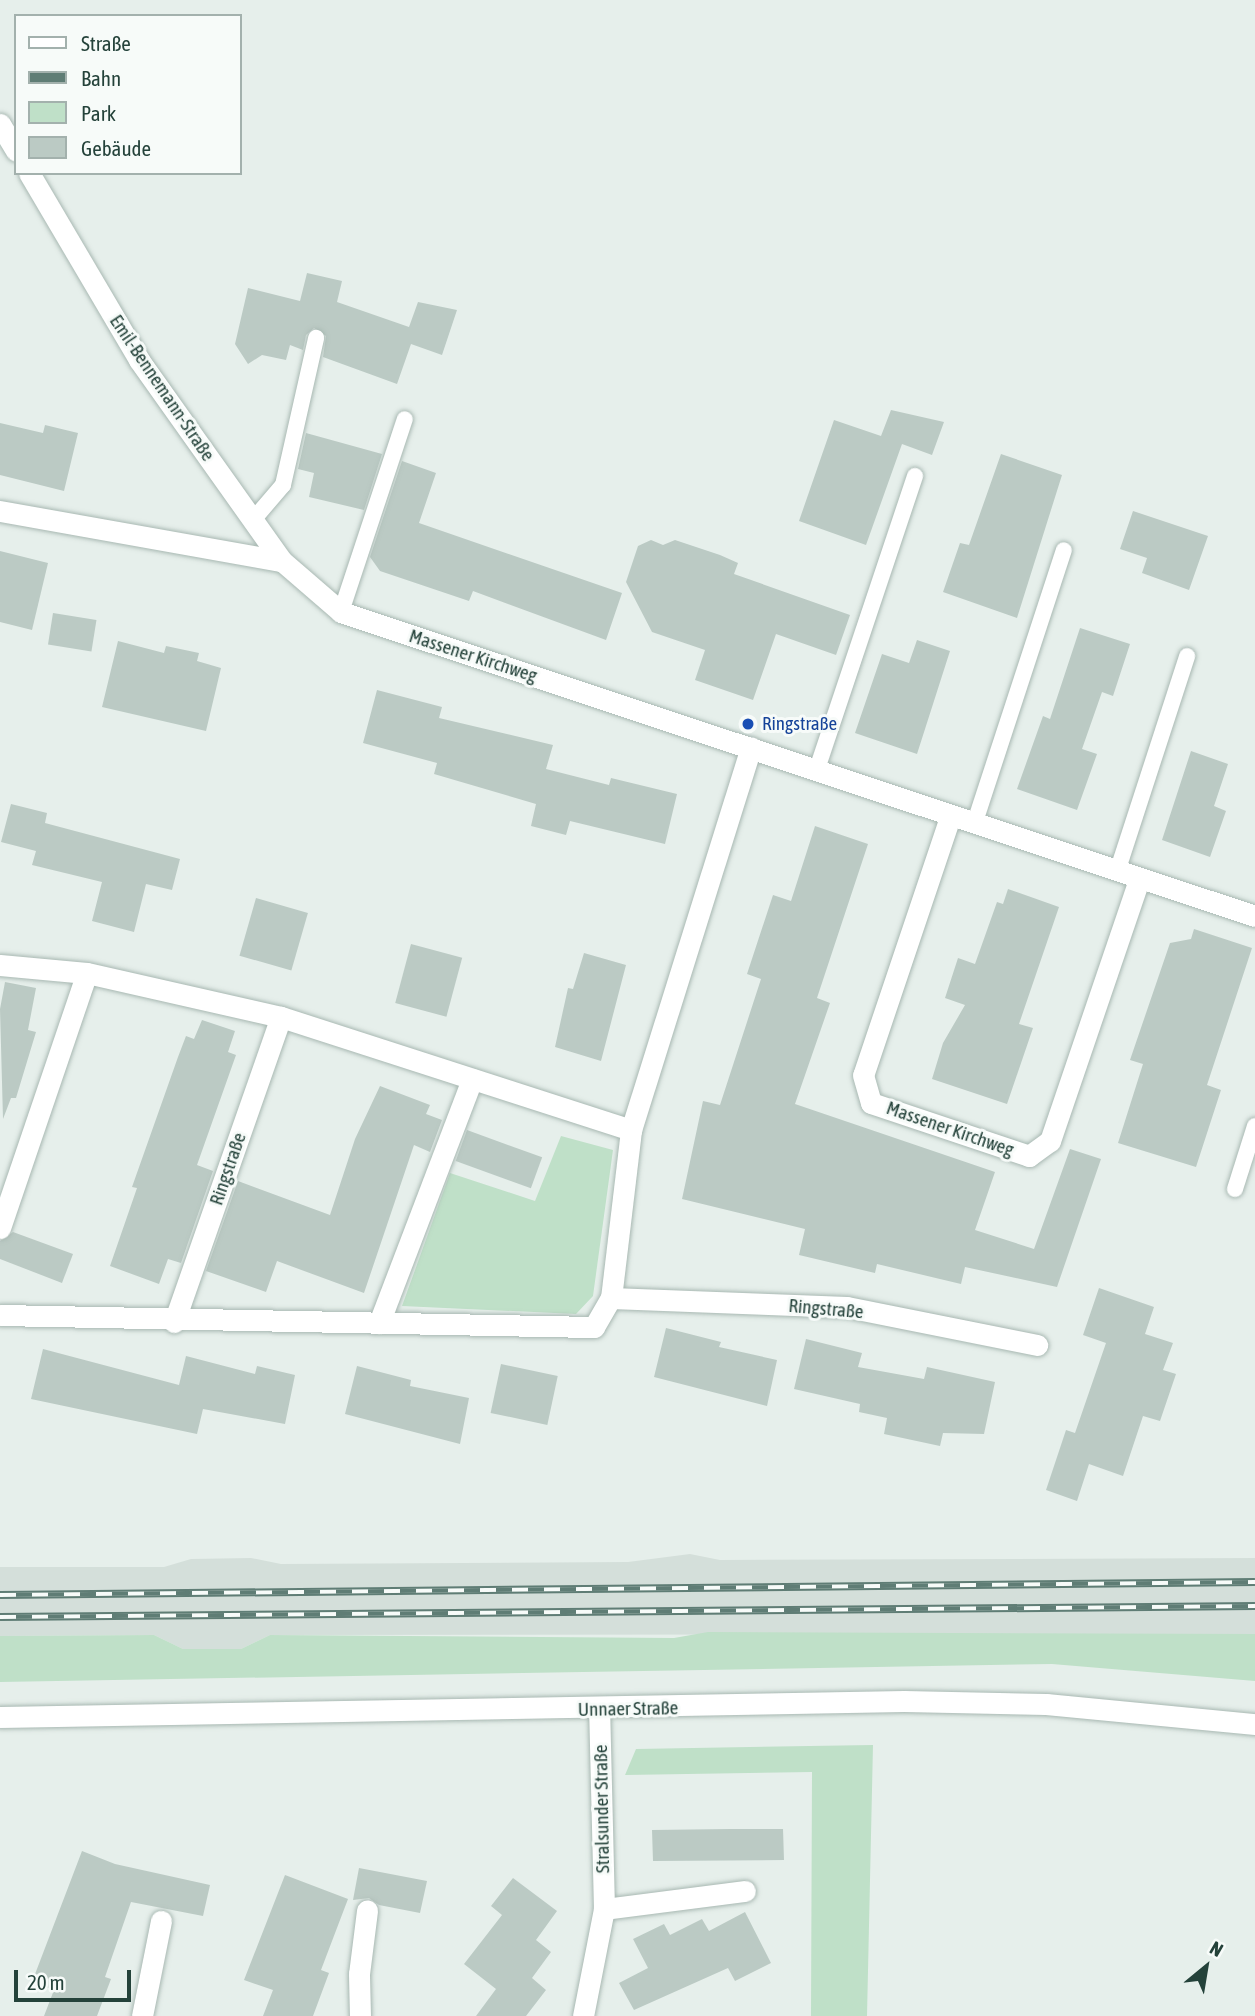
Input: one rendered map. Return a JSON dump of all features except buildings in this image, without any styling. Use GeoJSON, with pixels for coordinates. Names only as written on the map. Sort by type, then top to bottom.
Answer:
{"type":"FeatureCollection","features":[{"type":"Feature","properties":{"kind":"street"},"geometry":{"type":"LineString","coordinates":[[0,124],[14,148]]}},
{"type":"Feature","properties":{"kind":"street","name":"Emil-Bennemann-Straße"},"geometry":{"type":"LineString","coordinates":[[30,175],[139,360],[282,561]]}},
{"type":"Feature","properties":{"kind":"street"},"geometry":{"type":"LineString","coordinates":[[0,511],[282,561]]}},
{"type":"Feature","properties":{"kind":"street","name":"Massener Kirchweg"},"geometry":{"type":"LineString","coordinates":[[282,561],[341,612],[817,769],[1139,880],[1255,916]]}},
{"type":"Feature","properties":{"kind":"street"},"geometry":{"type":"LineString","coordinates":[[0,1315],[174,1322],[594,1327],[611,1298],[631,1130],[751,747]]}},
{"type":"Feature","properties":{"kind":"street","name":"Massener Kirchweg"},"geometry":{"type":"LineString","coordinates":[[950,817],[863,1075],[871,1102],[1029,1156],[1051,1140],[1139,880]]}},
{"type":"Feature","properties":{"kind":"street"},"geometry":{"type":"LineString","coordinates":[[0,965],[87,974],[281,1017],[631,1130]]}},
{"type":"Feature","properties":{"kind":"street"},"geometry":{"type":"LineString","coordinates":[[0,1228],[87,974]]}},
{"type":"Feature","properties":{"kind":"street","name":"Ringstraße"},"geometry":{"type":"LineString","coordinates":[[174,1322],[281,1017]]}},
{"type":"Feature","properties":{"kind":"street"},"geometry":{"type":"LineString","coordinates":[[379,1323],[471,1079]]}},
{"type":"Feature","properties":{"kind":"street","name":"Ringstraße"},"geometry":{"type":"LineString","coordinates":[[611,1298],[847,1307],[1037,1345]]}},
{"type":"Feature","properties":{"kind":"street","name":"Unnaer Straße"},"geometry":{"type":"LineString","coordinates":[[0,1717],[599,1710],[904,1701],[1046,1704],[1255,1724]]}},
{"type":"Feature","properties":{"kind":"street","name":"Stralsunder Straße"},"geometry":{"type":"LineString","coordinates":[[583,2016],[604,1909],[599,1710]]}},
{"type":"Feature","properties":{"kind":"street"},"geometry":{"type":"LineString","coordinates":[[604,1909],[746,1891]]}},
{"type":"Feature","properties":{"kind":"street"},"geometry":{"type":"LineString","coordinates":[[360,2016],[359,1974],[367,1911]]}},
{"type":"Feature","properties":{"kind":"street"},"geometry":{"type":"LineString","coordinates":[[142,2016],[161,1921]]}},
{"type":"Feature","properties":{"kind":"lane"},"geometry":{"type":"LineString","coordinates":[[253,520],[283,485],[316,338]]}},
{"type":"Feature","properties":{"kind":"lane"},"geometry":{"type":"LineString","coordinates":[[341,612],[405,419]]}},
{"type":"Feature","properties":{"kind":"lane"},"geometry":{"type":"LineString","coordinates":[[817,769],[915,476]]}},
{"type":"Feature","properties":{"kind":"lane"},"geometry":{"type":"LineString","coordinates":[[975,825],[1064,550]]}},
{"type":"Feature","properties":{"kind":"lane"},"geometry":{"type":"LineString","coordinates":[[1117,872],[1187,656]]}},
{"type":"Feature","properties":{"kind":"lane"},"geometry":{"type":"LineString","coordinates":[[1235,1189],[1255,1126]]}},
{"type":"Feature","properties":{"kind":"shaded area"},"geometry":{"type":"Polygon","coordinates":[[[690,1554],[720,1560],[1255,1558],[1255,1634],[270,1635],[241,1649],[183,1649],[154,1635],[0,1636],[0,1567],[164,1567],[191,1559],[251,1558],[281,1564],[628,1562],[690,1554]]]}},
{"type":"Feature","properties":{"kind":"green space"},"geometry":{"type":"Polygon","coordinates":[[[561,1136],[613,1150],[593,1296],[576,1314],[402,1306],[450,1173],[535,1201],[561,1136]]]}},
{"type":"Feature","properties":{"kind":"green space"},"geometry":{"type":"Polygon","coordinates":[[[708,1632],[1255,1634],[1255,1681],[1052,1664],[0,1682],[0,1636],[154,1635],[183,1649],[241,1649],[270,1635],[674,1638],[708,1632]]]}},
{"type":"Feature","properties":{"kind":"green space"},"geometry":{"type":"Polygon","coordinates":[[[873,1745],[867,2016],[811,2016],[812,1772],[625,1775],[636,1749],[873,1745]]]}},
{"type":"Feature","properties":{"kind":"railway"},"geometry":{"type":"LineString","coordinates":[[0,1595],[1255,1582]]}},
{"type":"Feature","properties":{"kind":"railway"},"geometry":{"type":"LineString","coordinates":[[0,1617],[1255,1606]]}},
{"type":"Feature","properties":{"kind":"place","name":"Ringstraße"},"geometry":{"type":"Point","coordinates":[748,724]}}]}
